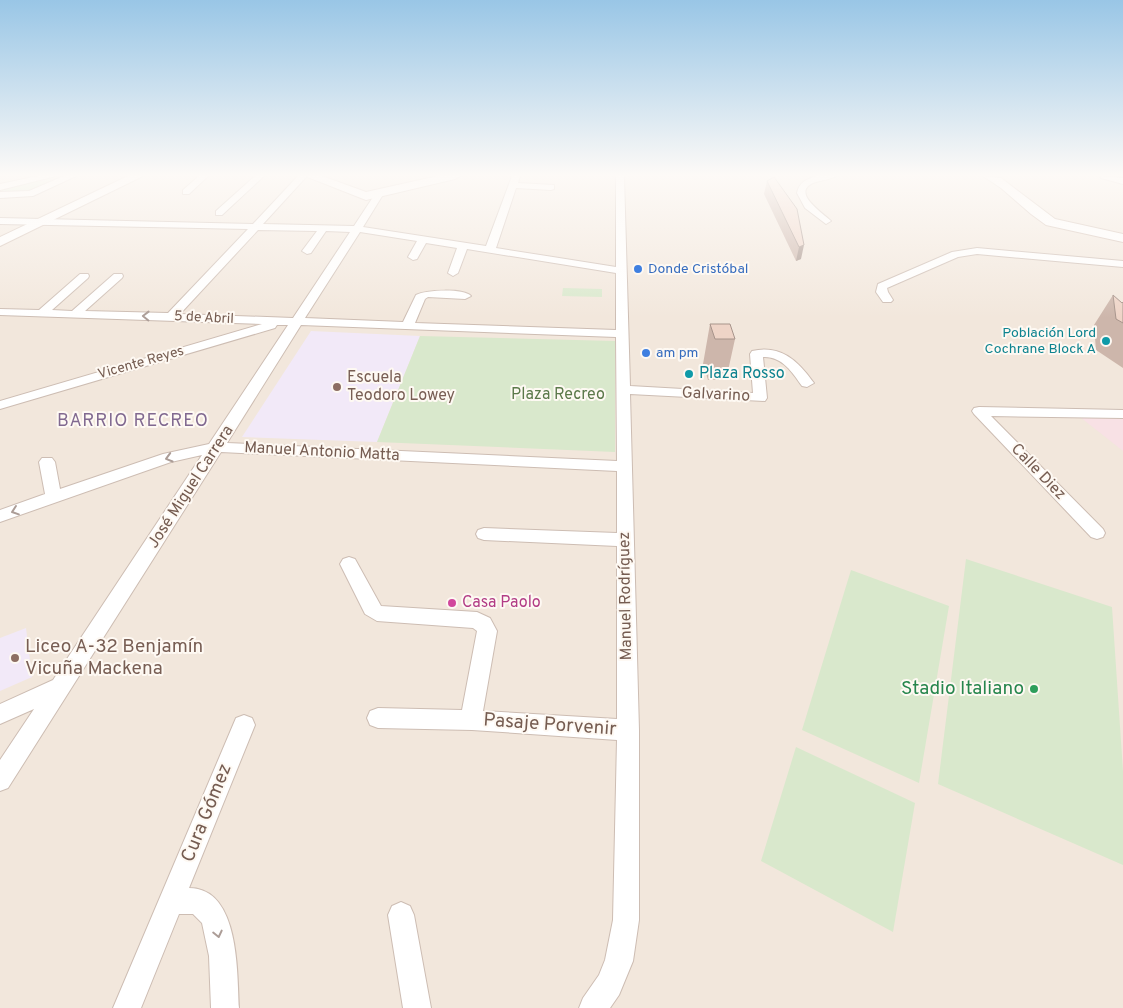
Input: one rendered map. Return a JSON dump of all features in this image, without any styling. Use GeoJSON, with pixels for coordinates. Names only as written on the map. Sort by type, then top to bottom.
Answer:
{"type":"FeatureCollection","features":[{"type":"Feature","properties":{"kind":"street"},"geometry":{"type":"LineString","coordinates":[[0,242],[40,223]]}},
{"type":"Feature","properties":{"kind":"street"},"geometry":{"type":"LineString","coordinates":[[115,223],[357,229],[622,271]]}},
{"type":"Feature","properties":{"kind":"street"},"geometry":{"type":"LineString","coordinates":[[171,316],[258,223]]}},
{"type":"Feature","properties":{"kind":"street","name":"José Miguel Carrera"},"geometry":{"type":"LineString","coordinates":[[0,780],[216,447],[290,322],[361,223]]}},
{"type":"Feature","properties":{"kind":"street"},"geometry":{"type":"LineString","coordinates":[[490,250],[499,223]]}},
{"type":"Feature","properties":{"kind":"street","name":"Manuel Rodríguez"},"geometry":{"type":"LineString","coordinates":[[593,1008],[609,984],[619,961],[626,920],[628,730],[621,223]]}},
{"type":"Feature","properties":{"kind":"street"},"geometry":{"type":"LineString","coordinates":[[1057,223],[1123,238]]}},
{"type":"Feature","properties":{"kind":"street"},"geometry":{"type":"LineString","coordinates":[[307,251],[323,229]]}},
{"type":"Feature","properties":{"kind":"street"},"geometry":{"type":"LineString","coordinates":[[413,257],[423,239]]}},
{"type":"Feature","properties":{"kind":"street"},"geometry":{"type":"LineString","coordinates":[[453,273],[463,246]]}},
{"type":"Feature","properties":{"kind":"street"},"geometry":{"type":"LineString","coordinates":[[887,300],[882,292],[882,286],[956,254],[977,251],[996,252],[1123,264]]}},
{"type":"Feature","properties":{"kind":"street"},"geometry":{"type":"LineString","coordinates":[[42,313],[84,276]]}},
{"type":"Feature","properties":{"kind":"street"},"geometry":{"type":"LineString","coordinates":[[76,314],[118,276]]}},
{"type":"Feature","properties":{"kind":"street"},"geometry":{"type":"LineString","coordinates":[[407,327],[420,297],[427,294],[465,296]]}},
{"type":"Feature","properties":{"kind":"street","name":"5 de Abril"},"geometry":{"type":"LineString","coordinates":[[0,312],[171,316],[407,327],[623,334]]}},
{"type":"Feature","properties":{"kind":"street","name":"Vicente Reyes"},"geometry":{"type":"LineString","coordinates":[[0,405],[290,322]]}},
{"type":"Feature","properties":{"kind":"street","name":"Galvarino"},"geometry":{"type":"LineString","coordinates":[[623,390],[760,398],[756,354],[763,352],[778,353],[788,360],[807,383]]}},
{"type":"Feature","properties":{"kind":"street","name":"Calle Diez"},"geometry":{"type":"LineString","coordinates":[[1097,533],[979,411],[1123,414]]}},
{"type":"Feature","properties":{"kind":"street","name":"Manuel Antonio Matta"},"geometry":{"type":"LineString","coordinates":[[0,516],[168,458],[216,447],[624,466]]}},
{"type":"Feature","properties":{"kind":"street"},"geometry":{"type":"LineString","coordinates":[[47,462],[54,498]]}},
{"type":"Feature","properties":{"kind":"street"},"geometry":{"type":"LineString","coordinates":[[484,534],[625,540]]}},
{"type":"Feature","properties":{"kind":"street","name":"Pasaje Porvenir"},"geometry":{"type":"LineString","coordinates":[[349,564],[372,608],[377,613],[477,620],[483,624],[487,631],[473,703],[472,720]]}},
{"type":"Feature","properties":{"kind":"street"},"geometry":{"type":"LineString","coordinates":[[0,714],[61,686]]}},
{"type":"Feature","properties":{"kind":"street","name":"Pasaje Porvenir"},"geometry":{"type":"LineString","coordinates":[[378,718],[472,720],[628,730]]}},
{"type":"Feature","properties":{"kind":"street","name":"Cura Gómez"},"geometry":{"type":"LineString","coordinates":[[171,901],[244,725]]}},
{"type":"Feature","properties":{"kind":"street"},"geometry":{"type":"LineString","coordinates":[[127,1008],[171,901],[198,902],[214,916],[223,956],[225,1008]]}},
{"type":"Feature","properties":{"kind":"street"},"geometry":{"type":"LineString","coordinates":[[401,915],[416,1008]]}},
{"type":"Feature","properties":{"kind":"shaded area"},"geometry":{"type":"Polygon","coordinates":[[[0,223],[1123,223],[1123,1008],[0,1008],[0,223]]]}},
{"type":"Feature","properties":{"kind":"shaded area","name":"Escuela Teodoro Lowey"},"geometry":{"type":"Polygon","coordinates":[[[311,331],[420,336],[377,442],[242,437],[311,331]]]}},
{"type":"Feature","properties":{"kind":"shaded area"},"geometry":{"type":"Polygon","coordinates":[[[1123,416],[1123,451],[1080,417],[1123,416]]]}},
{"type":"Feature","properties":{"kind":"shaded area","name":"Liceo A-32 Benjamín Vicuña Mackena"},"geometry":{"type":"Polygon","coordinates":[[[26,628],[32,677],[0,691],[0,638],[26,628]]]}},
{"type":"Feature","properties":{"kind":"green space"},"geometry":{"type":"Polygon","coordinates":[[[563,288],[602,289],[602,297],[562,296],[563,288]]]}},
{"type":"Feature","properties":{"kind":"green space","name":"Plaza Recreo"},"geometry":{"type":"Polygon","coordinates":[[[420,336],[615,341],[615,452],[377,442],[420,336]]]}},
{"type":"Feature","properties":{"kind":"green space","name":"Stadio Italiano"},"geometry":{"type":"Polygon","coordinates":[[[966,559],[1112,607],[1123,771],[1123,865],[938,784],[966,559]]]}},
{"type":"Feature","properties":{"kind":"green space"},"geometry":{"type":"Polygon","coordinates":[[[851,570],[949,606],[919,783],[802,730],[851,570]]]}},
{"type":"Feature","properties":{"kind":"green space"},"geometry":{"type":"Polygon","coordinates":[[[796,747],[915,803],[893,932],[761,861],[796,747]]]}},
{"type":"Feature","properties":{"kind":"building"},"geometry":{"type":"Polygon","coordinates":[[[787,223],[800,223],[804,245],[799,247],[787,223]]]}},
{"type":"Feature","properties":{"kind":"building"},"geometry":{"type":"Polygon","coordinates":[[[1113,295],[1123,302],[1123,323],[1116,319],[1113,295]]]}},
{"type":"Feature","properties":{"kind":"building"},"geometry":{"type":"Polygon","coordinates":[[[710,324],[730,324],[735,339],[715,339],[710,324]]]}},
{"type":"Feature","properties":{"kind":"place","name":"Donde Cristóbal"},"geometry":{"type":"Point","coordinates":[638,269]}},
{"type":"Feature","properties":{"kind":"place","name":"Población Lord Cochrane Block A"},"geometry":{"type":"Point","coordinates":[1106,341]}},
{"type":"Feature","properties":{"kind":"place","name":"am pm"},"geometry":{"type":"Point","coordinates":[646,353]}},
{"type":"Feature","properties":{"kind":"place","name":"Plaza Rosso"},"geometry":{"type":"Point","coordinates":[689,374]}},
{"type":"Feature","properties":{"kind":"place","name":"Escuela Teodoro Lowey"},"geometry":{"type":"Point","coordinates":[337,387]}},
{"type":"Feature","properties":{"kind":"place","name":"Casa Paolo"},"geometry":{"type":"Point","coordinates":[452,603]}},
{"type":"Feature","properties":{"kind":"place","name":"Liceo A-32 Benjamín Vicuña Mackena"},"geometry":{"type":"Point","coordinates":[15,658]}},
{"type":"Feature","properties":{"kind":"place","name":"Stadio Italiano"},"geometry":{"type":"Point","coordinates":[1034,689]}},
{"type":"Feature","properties":{"kind":"district","name":"BARRIO RECREO"},"geometry":{"type":"Point","coordinates":[133,421]}}]}
